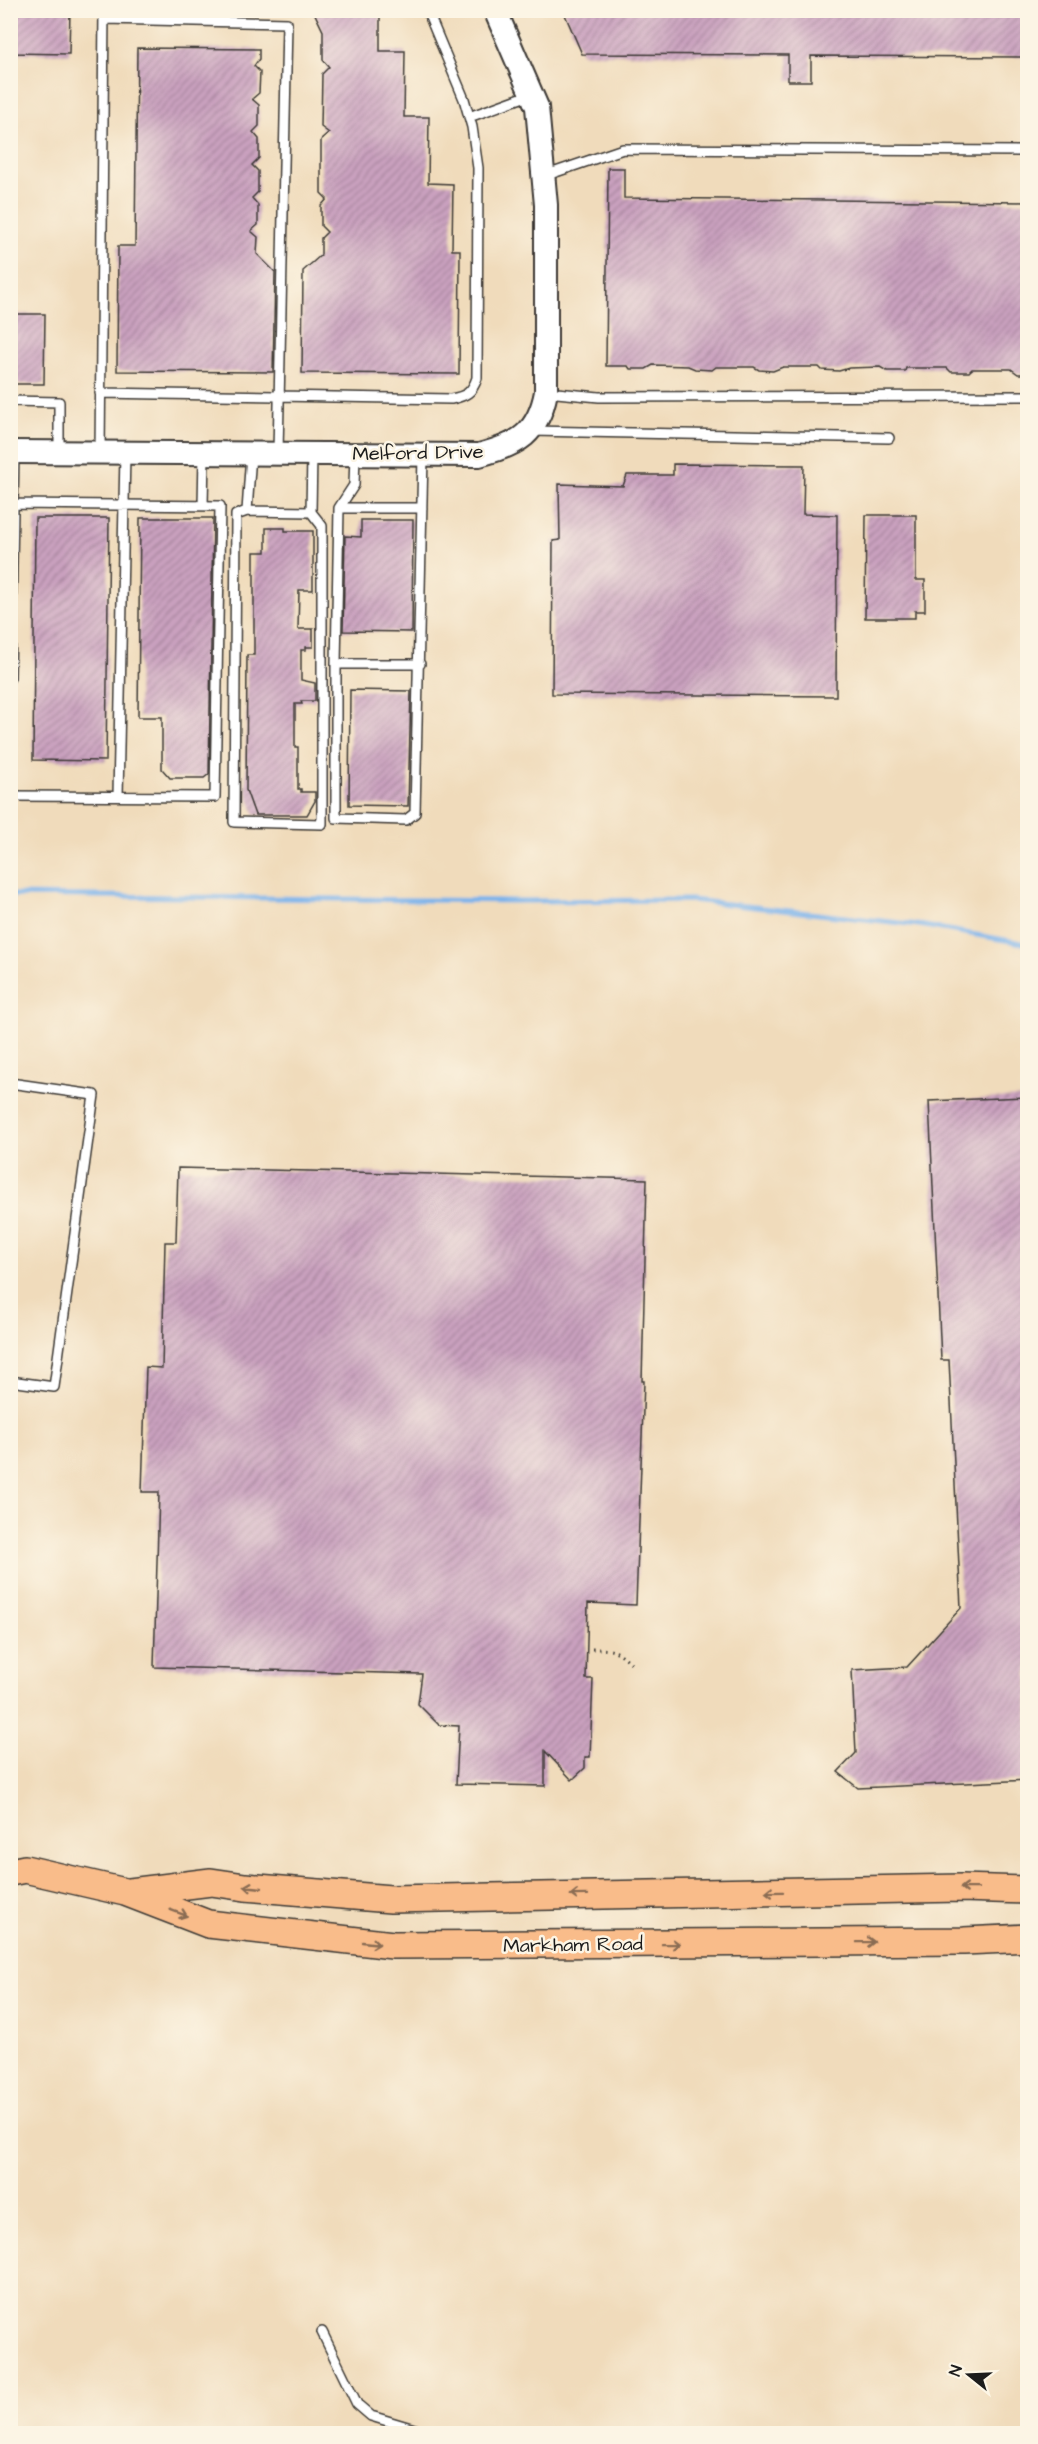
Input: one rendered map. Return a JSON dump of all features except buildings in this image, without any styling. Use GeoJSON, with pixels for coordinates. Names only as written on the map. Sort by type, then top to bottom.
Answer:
{"type":"FeatureCollection","features":[{"type":"Feature","properties":{"kind":"main road","name":"Markham Road"},"geometry":{"type":"LineString","coordinates":[[15,1865],[125,1892],[208,1924],[393,1945],[1028,1938]]}},
{"type":"Feature","properties":{"kind":"main road","name":"Markham Road"},"geometry":{"type":"LineString","coordinates":[[125,1892],[211,1882],[391,1899],[950,1888],[1028,1890]]}},
{"type":"Feature","properties":{"kind":"street","name":"Melford Drive"},"geometry":{"type":"LineString","coordinates":[[12,452],[423,456],[479,455],[514,444],[536,423],[543,411],[546,392],[544,176],[537,107],[495,10]]}},
{"type":"Feature","properties":{"kind":"lane"},"geometry":{"type":"LineString","coordinates":[[100,393],[451,399],[465,396],[473,390],[477,378],[478,168],[469,117],[427,10]]}},
{"type":"Feature","properties":{"kind":"lane"},"geometry":{"type":"LineString","coordinates":[[100,453],[104,15],[287,23],[278,454]]}},
{"type":"Feature","properties":{"kind":"lane"},"geometry":{"type":"LineString","coordinates":[[469,117],[532,94]]}},
{"type":"Feature","properties":{"kind":"lane"},"geometry":{"type":"LineString","coordinates":[[544,176],[622,149],[1028,151]]}},
{"type":"Feature","properties":{"kind":"lane"},"geometry":{"type":"LineString","coordinates":[[546,392],[600,397],[1028,396]]}},
{"type":"Feature","properties":{"kind":"lane"},"geometry":{"type":"LineString","coordinates":[[10,401],[59,402],[59,452]]}},
{"type":"Feature","properties":{"kind":"lane"},"geometry":{"type":"LineString","coordinates":[[527,431],[889,438]]}},
{"type":"Feature","properties":{"kind":"lane"},"geometry":{"type":"LineString","coordinates":[[10,678],[12,452]]}},
{"type":"Feature","properties":{"kind":"lane"},"geometry":{"type":"LineString","coordinates":[[118,796],[125,453]]}},
{"type":"Feature","properties":{"kind":"lane"},"geometry":{"type":"LineString","coordinates":[[203,506],[204,454]]}},
{"type":"Feature","properties":{"kind":"lane"},"geometry":{"type":"LineString","coordinates":[[246,511],[251,454]]}},
{"type":"Feature","properties":{"kind":"lane"},"geometry":{"type":"LineString","coordinates":[[311,512],[246,511],[236,515],[234,822],[322,824],[322,526],[311,512],[312,455]]}},
{"type":"Feature","properties":{"kind":"lane"},"geometry":{"type":"LineString","coordinates":[[355,455],[354,485],[339,508],[336,818],[406,820],[416,813],[423,456]]}},
{"type":"Feature","properties":{"kind":"lane"},"geometry":{"type":"LineString","coordinates":[[10,796],[215,797],[220,506],[13,504]]}},
{"type":"Feature","properties":{"kind":"lane"},"geometry":{"type":"LineString","coordinates":[[339,508],[422,508]]}},
{"type":"Feature","properties":{"kind":"lane"},"geometry":{"type":"LineString","coordinates":[[336,664],[420,663]]}},
{"type":"Feature","properties":{"kind":"lane"},"geometry":{"type":"LineString","coordinates":[[10,1083],[94,1095],[54,1387],[10,1381]]}},
{"type":"Feature","properties":{"kind":"lane"},"geometry":{"type":"LineString","coordinates":[[322,2332],[357,2404],[371,2416],[431,2433]]}},
{"type":"Feature","properties":{"kind":"path"},"geometry":{"type":"LineString","coordinates":[[592,1649],[611,1649],[620,1652],[634,1666]]}},
{"type":"Feature","properties":{"kind":"waterway"},"geometry":{"type":"LineString","coordinates":[[10,895],[515,901],[691,900],[919,925],[1028,944]]}}]}
